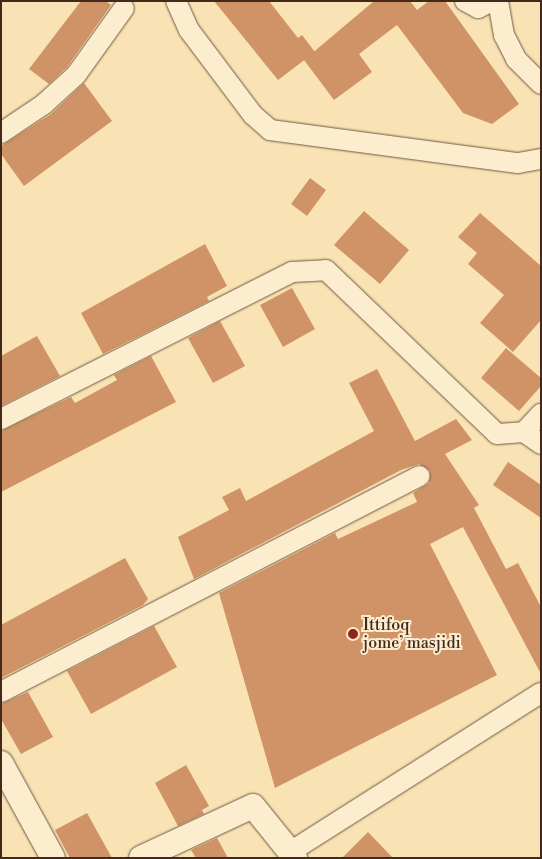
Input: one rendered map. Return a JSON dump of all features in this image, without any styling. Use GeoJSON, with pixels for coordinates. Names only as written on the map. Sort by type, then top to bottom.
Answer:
{"type":"FeatureCollection","features":[{"type":"Feature","properties":{"kind":"street"},"geometry":{"type":"LineString","coordinates":[[176,1],[189,30],[254,116],[270,130],[518,163],[541,159]]}},
{"type":"Feature","properties":{"kind":"street"},"geometry":{"type":"LineString","coordinates":[[465,1],[478,8],[492,1]]}},
{"type":"Feature","properties":{"kind":"street"},"geometry":{"type":"LineString","coordinates":[[498,1],[504,35],[516,59],[541,84]]}},
{"type":"Feature","properties":{"kind":"street"},"geometry":{"type":"LineString","coordinates":[[1,133],[44,104],[76,75],[124,8]]}},
{"type":"Feature","properties":{"kind":"street"},"geometry":{"type":"LineString","coordinates":[[1,419],[292,272],[326,270],[497,434],[524,432],[541,444]]}},
{"type":"Feature","properties":{"kind":"street"},"geometry":{"type":"LineString","coordinates":[[524,432],[541,414]]}},
{"type":"Feature","properties":{"kind":"street"},"geometry":{"type":"LineString","coordinates":[[1,692],[420,476]]}},
{"type":"Feature","properties":{"kind":"street"},"geometry":{"type":"LineString","coordinates":[[141,858],[253,806],[292,855],[541,693]]}},
{"type":"Feature","properties":{"kind":"street"},"geometry":{"type":"LineString","coordinates":[[1,763],[52,858]]}},
{"type":"Feature","properties":{"kind":"building"},"geometry":{"type":"Polygon","coordinates":[[[81,1],[106,1],[111,5],[67,67],[49,84],[29,69],[81,1]]]}},
{"type":"Feature","properties":{"kind":"building"},"geometry":{"type":"Polygon","coordinates":[[[214,1],[269,1],[298,38],[302,35],[315,52],[278,80],[214,1]]]}},
{"type":"Feature","properties":{"kind":"building"},"geometry":{"type":"Polygon","coordinates":[[[374,1],[410,1],[417,10],[429,1],[445,1],[519,104],[492,124],[463,113],[397,25],[359,54],[372,72],[334,100],[304,60],[374,1]]]}},
{"type":"Feature","properties":{"kind":"building"},"geometry":{"type":"Polygon","coordinates":[[[84,83],[112,121],[24,186],[1,154],[1,146],[51,114],[84,83]]]}},
{"type":"Feature","properties":{"kind":"building"},"geometry":{"type":"Polygon","coordinates":[[[310,178],[326,190],[307,216],[291,204],[310,178]]]}},
{"type":"Feature","properties":{"kind":"building"},"geometry":{"type":"Polygon","coordinates":[[[364,211],[409,250],[380,284],[334,245],[364,211]]]}},
{"type":"Feature","properties":{"kind":"building"},"geometry":{"type":"Polygon","coordinates":[[[480,213],[541,266],[541,320],[513,352],[480,323],[504,295],[468,264],[477,253],[458,237],[480,213]]]}},
{"type":"Feature","properties":{"kind":"building"},"geometry":{"type":"Polygon","coordinates":[[[205,244],[227,286],[207,297],[209,301],[103,354],[81,313],[205,244]]]}},
{"type":"Feature","properties":{"kind":"building"},"geometry":{"type":"Polygon","coordinates":[[[292,288],[315,329],[283,347],[260,305],[292,288]]]}},
{"type":"Feature","properties":{"kind":"building"},"geometry":{"type":"Polygon","coordinates":[[[220,321],[245,366],[213,383],[188,338],[220,321]]]}},
{"type":"Feature","properties":{"kind":"building"},"geometry":{"type":"Polygon","coordinates":[[[37,336],[60,376],[1,406],[1,356],[37,336]]]}},
{"type":"Feature","properties":{"kind":"building"},"geometry":{"type":"Polygon","coordinates":[[[506,348],[541,378],[541,386],[519,411],[481,378],[506,348]]]}},
{"type":"Feature","properties":{"kind":"building"},"geometry":{"type":"Polygon","coordinates":[[[151,356],[176,402],[1,492],[1,431],[71,397],[75,403],[117,380],[114,375],[151,356]]]}},
{"type":"Feature","properties":{"kind":"building","name":"Ittifoq jome’ masjidi"},"geometry":{"type":"Polygon","coordinates":[[[377,369],[415,441],[456,419],[472,440],[445,454],[479,505],[474,508],[506,569],[518,563],[541,607],[541,674],[463,527],[430,544],[497,675],[275,788],[219,593],[335,533],[338,539],[417,502],[413,493],[429,483],[430,471],[419,464],[401,470],[194,579],[178,537],[229,510],[222,497],[240,488],[246,501],[374,431],[349,383],[377,369]]]}},
{"type":"Feature","properties":{"kind":"building"},"geometry":{"type":"Polygon","coordinates":[[[508,462],[541,485],[541,518],[493,485],[508,462]]]}},
{"type":"Feature","properties":{"kind":"building"},"geometry":{"type":"Polygon","coordinates":[[[125,558],[148,599],[143,605],[1,678],[1,625],[125,558]]]}},
{"type":"Feature","properties":{"kind":"building"},"geometry":{"type":"Polygon","coordinates":[[[154,626],[177,667],[91,714],[67,671],[154,626]]]}},
{"type":"Feature","properties":{"kind":"building"},"geometry":{"type":"Polygon","coordinates":[[[28,692],[53,737],[21,754],[1,719],[1,704],[28,692]]]}},
{"type":"Feature","properties":{"kind":"building"},"geometry":{"type":"Polygon","coordinates":[[[186,765],[209,806],[202,810],[204,814],[178,826],[155,783],[186,765]]]}},
{"type":"Feature","properties":{"kind":"building"},"geometry":{"type":"Polygon","coordinates":[[[87,813],[112,858],[70,858],[55,830],[87,813]]]}},
{"type":"Feature","properties":{"kind":"building"},"geometry":{"type":"Polygon","coordinates":[[[368,832],[393,858],[342,858],[368,832]]]}},
{"type":"Feature","properties":{"kind":"building"},"geometry":{"type":"Polygon","coordinates":[[[217,838],[228,858],[196,858],[191,850],[217,838]]]}},
{"type":"Feature","properties":{"kind":"place","name":"Ittifoq jome’ masjidi"},"geometry":{"type":"Point","coordinates":[353,634]}}]}
